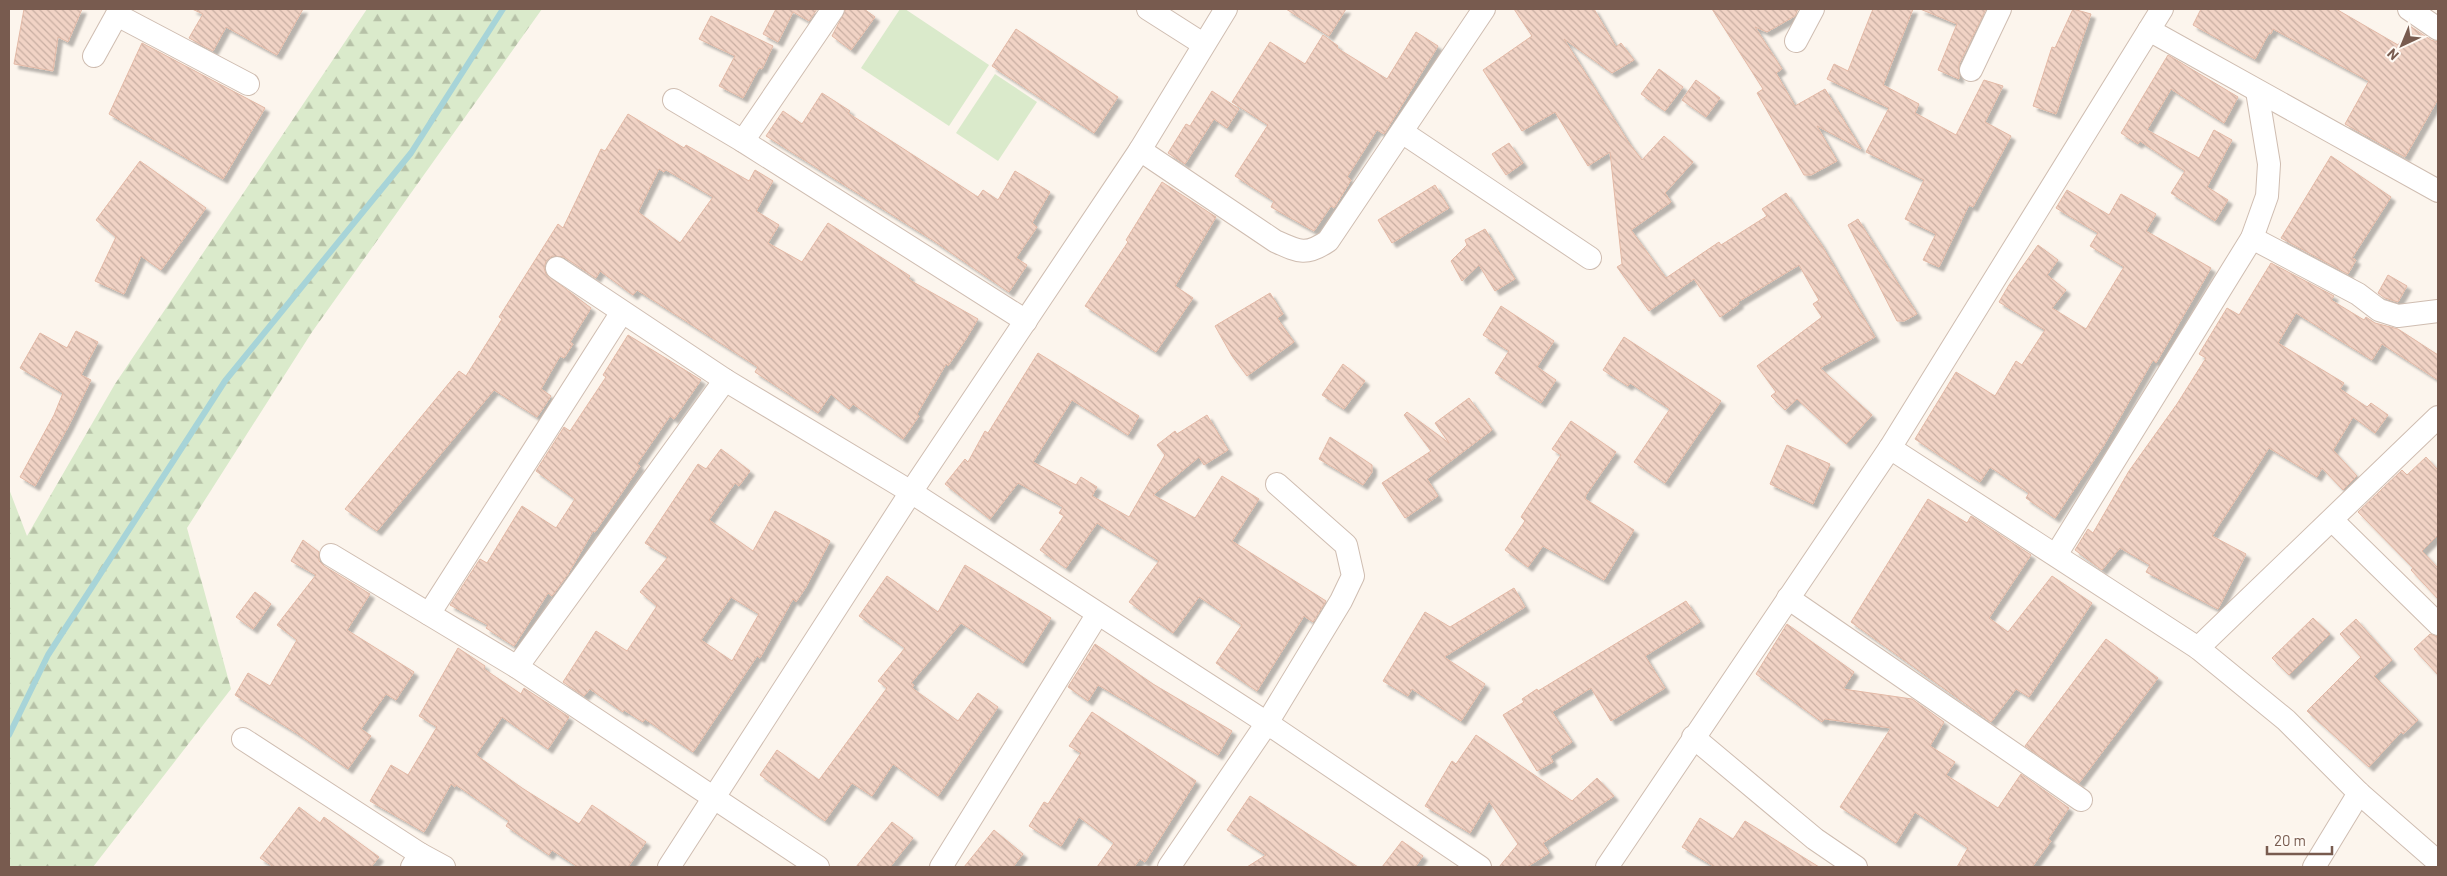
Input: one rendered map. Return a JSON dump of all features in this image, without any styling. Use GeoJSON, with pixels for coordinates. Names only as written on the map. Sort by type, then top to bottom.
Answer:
{"type":"FeatureCollection","features":[{"type":"Feature","properties":{"kind":"street"},"geometry":{"type":"LineString","coordinates":[[743,141],[833,9]]}},
{"type":"Feature","properties":{"kind":"street"},"geometry":{"type":"LineString","coordinates":[[1148,9],[1203,44]]}},
{"type":"Feature","properties":{"kind":"street"},"geometry":{"type":"LineString","coordinates":[[669,867],[911,492],[1140,150],[1226,9]]}},
{"type":"Feature","properties":{"kind":"street"},"geometry":{"type":"LineString","coordinates":[[1140,150],[1275,241],[1296,251],[1313,251],[1328,240],[1484,9]]}},
{"type":"Feature","properties":{"kind":"street"},"geometry":{"type":"LineString","coordinates":[[1796,41],[1813,9]]}},
{"type":"Feature","properties":{"kind":"street"},"geometry":{"type":"LineString","coordinates":[[1971,70],[2000,9]]}},
{"type":"Feature","properties":{"kind":"street"},"geometry":{"type":"LineString","coordinates":[[1607,867],[1890,448],[2162,9]]}},
{"type":"Feature","properties":{"kind":"street"},"geometry":{"type":"LineString","coordinates":[[2409,9],[2438,29]]}},
{"type":"Feature","properties":{"kind":"street"},"geometry":{"type":"LineString","coordinates":[[94,56],[118,12],[248,84]]}},
{"type":"Feature","properties":{"kind":"street"},"geometry":{"type":"LineString","coordinates":[[2149,30],[2438,191]]}},
{"type":"Feature","properties":{"kind":"street"},"geometry":{"type":"LineString","coordinates":[[2056,555],[2252,238],[2267,196],[2269,164],[2257,91]]}},
{"type":"Feature","properties":{"kind":"street"},"geometry":{"type":"LineString","coordinates":[[674,100],[743,141],[1026,321]]}},
{"type":"Feature","properties":{"kind":"street"},"geometry":{"type":"LineString","coordinates":[[1402,132],[1590,258]]}},
{"type":"Feature","properties":{"kind":"street"},"geometry":{"type":"LineString","coordinates":[[2252,238],[2358,294],[2379,310],[2398,316],[2438,311]]}},
{"type":"Feature","properties":{"kind":"street"},"geometry":{"type":"LineString","coordinates":[[557,268],[725,380],[911,492],[1097,614],[1267,722],[1454,861],[1480,867]]}},
{"type":"Feature","properties":{"kind":"street"},"geometry":{"type":"LineString","coordinates":[[429,614],[622,312]]}},
{"type":"Feature","properties":{"kind":"street"},"geometry":{"type":"LineString","coordinates":[[517,667],[725,380]]}},
{"type":"Feature","properties":{"kind":"street"},"geometry":{"type":"LineString","coordinates":[[2198,648],[2438,418]]}},
{"type":"Feature","properties":{"kind":"street"},"geometry":{"type":"LineString","coordinates":[[1890,448],[2198,648],[2286,720],[2359,794],[2438,862]]}},
{"type":"Feature","properties":{"kind":"street"},"geometry":{"type":"LineString","coordinates":[[1169,867],[1267,722],[1342,602],[1353,576],[1346,545],[1278,484]]}},
{"type":"Feature","properties":{"kind":"street"},"geometry":{"type":"LineString","coordinates":[[2332,520],[2438,624]]}},
{"type":"Feature","properties":{"kind":"street"},"geometry":{"type":"LineString","coordinates":[[331,555],[517,667],[818,867]]}},
{"type":"Feature","properties":{"kind":"street"},"geometry":{"type":"LineString","coordinates":[[1788,598],[2081,800]]}},
{"type":"Feature","properties":{"kind":"street"},"geometry":{"type":"LineString","coordinates":[[940,867],[1097,614]]}},
{"type":"Feature","properties":{"kind":"street"},"geometry":{"type":"LineString","coordinates":[[1693,737],[1816,839],[1856,867]]}},
{"type":"Feature","properties":{"kind":"street"},"geometry":{"type":"LineString","coordinates":[[243,739],[416,860],[444,867]]}},
{"type":"Feature","properties":{"kind":"street"},"geometry":{"type":"LineString","coordinates":[[2314,867],[2359,794]]}},
{"type":"Feature","properties":{"kind":"green space"},"geometry":{"type":"Polygon","coordinates":[[[367,9],[542,9],[312,332],[187,528],[231,689],[93,867],[9,867],[9,489],[27,536],[115,384],[367,9]]]}},
{"type":"Feature","properties":{"kind":"green space"},"geometry":{"type":"Polygon","coordinates":[[[900,9],[905,9],[989,65],[949,126],[861,68],[900,9]]]}},
{"type":"Feature","properties":{"kind":"green space"},"geometry":{"type":"Polygon","coordinates":[[[995,74],[1037,102],[998,161],[956,133],[995,74]]]}},
{"type":"Feature","properties":{"kind":"building"},"geometry":{"type":"Polygon","coordinates":[[[24,9],[82,9],[68,42],[58,37],[53,71],[14,64],[24,9]]]}},
{"type":"Feature","properties":{"kind":"building"},"geometry":{"type":"Polygon","coordinates":[[[192,9],[303,9],[277,55],[226,27],[213,51],[189,38],[203,14],[192,9]]]}},
{"type":"Feature","properties":{"kind":"building"},"geometry":{"type":"Polygon","coordinates":[[[776,9],[817,9],[809,21],[793,12],[778,42],[763,34],[776,9]]]}},
{"type":"Feature","properties":{"kind":"building"},"geometry":{"type":"Polygon","coordinates":[[[846,9],[864,9],[875,17],[851,50],[832,36],[846,9]]]}},
{"type":"Feature","properties":{"kind":"building"},"geometry":{"type":"Polygon","coordinates":[[[1286,9],[1346,9],[1329,36],[1286,9]]]}},
{"type":"Feature","properties":{"kind":"building"},"geometry":{"type":"Polygon","coordinates":[[[1514,9],[1594,9],[1616,47],[1621,43],[1634,60],[1612,73],[1564,39],[1629,143],[1642,160],[1664,136],[1693,162],[1665,193],[1671,202],[1631,230],[1666,278],[1719,242],[1721,245],[1767,216],[1762,209],[1786,193],[1821,244],[1875,337],[1820,368],[1872,415],[1846,444],[1797,399],[1785,410],[1771,396],[1776,392],[1757,366],[1822,317],[1813,304],[1819,300],[1799,265],[1738,302],[1739,304],[1720,317],[1694,279],[1649,311],[1617,267],[1622,264],[1610,152],[1588,166],[1555,112],[1522,131],[1483,70],[1532,36],[1514,9]]]}},
{"type":"Feature","properties":{"kind":"building"},"geometry":{"type":"Polygon","coordinates":[[[1712,9],[1798,9],[1795,16],[1767,32],[1755,27],[1782,69],[1776,73],[1795,106],[1825,89],[1861,149],[1817,126],[1837,161],[1811,175],[1804,175],[1757,93],[1763,89],[1712,9]]]}},
{"type":"Feature","properties":{"kind":"building"},"geometry":{"type":"Polygon","coordinates":[[[1873,9],[1913,9],[1883,85],[1919,104],[1915,113],[1956,135],[1984,80],[2003,86],[1985,122],[2011,136],[1973,207],[1969,205],[1939,267],[1923,260],[1936,234],[1905,219],[1924,180],[1866,152],[1889,108],[1827,79],[1834,64],[1848,71],[1873,9]]]}},
{"type":"Feature","properties":{"kind":"building"},"geometry":{"type":"Polygon","coordinates":[[[1920,9],[1986,9],[1959,64],[1959,79],[1938,70],[1957,24],[1920,9]]]}},
{"type":"Feature","properties":{"kind":"building"},"geometry":{"type":"Polygon","coordinates":[[[2073,9],[2091,14],[2056,114],[2033,106],[2052,47],[2055,48],[2073,9]]]}},
{"type":"Feature","properties":{"kind":"building"},"geometry":{"type":"Polygon","coordinates":[[[2201,9],[2336,9],[2398,45],[2410,26],[2431,40],[2438,42],[2438,99],[2405,157],[2345,124],[2369,81],[2273,29],[2255,59],[2193,25],[2201,9]]]}},
{"type":"Feature","properties":{"kind":"building"},"geometry":{"type":"Polygon","coordinates":[[[711,16],[773,46],[762,69],[759,68],[743,98],[719,86],[735,56],[699,39],[711,16]]]}},
{"type":"Feature","properties":{"kind":"building"},"geometry":{"type":"Polygon","coordinates":[[[1016,29],[1118,97],[1094,133],[992,66],[1016,29]]]}},
{"type":"Feature","properties":{"kind":"building"},"geometry":{"type":"Polygon","coordinates":[[[1416,32],[1438,46],[1384,134],[1377,130],[1347,177],[1351,180],[1334,208],[1331,206],[1314,231],[1271,207],[1274,201],[1235,176],[1268,125],[1232,102],[1270,42],[1305,64],[1323,35],[1338,46],[1337,48],[1387,79],[1416,32]]]}},
{"type":"Feature","properties":{"kind":"building"},"geometry":{"type":"Polygon","coordinates":[[[142,43],[265,108],[223,179],[109,114],[142,43]]]}},
{"type":"Feature","properties":{"kind":"building"},"geometry":{"type":"Polygon","coordinates":[[[2168,55],[2238,97],[2224,123],[2171,89],[2147,130],[2199,158],[2214,130],[2232,140],[2207,187],[2228,200],[2215,221],[2171,193],[2185,171],[2140,141],[2138,144],[2121,133],[2168,55]]]}},
{"type":"Feature","properties":{"kind":"building"},"geometry":{"type":"Polygon","coordinates":[[[1659,69],[1683,87],[1665,111],[1641,94],[1659,69]]]}},
{"type":"Feature","properties":{"kind":"building"},"geometry":{"type":"Polygon","coordinates":[[[1696,80],[1720,98],[1706,117],[1682,100],[1696,80]]]}},
{"type":"Feature","properties":{"kind":"building"},"geometry":{"type":"Polygon","coordinates":[[[1212,91],[1239,109],[1227,128],[1214,119],[1185,164],[1168,153],[1186,124],[1190,126],[1212,91]]]}},
{"type":"Feature","properties":{"kind":"building"},"geometry":{"type":"Polygon","coordinates":[[[822,93],[850,111],[848,113],[978,197],[983,190],[998,200],[1015,171],[1050,192],[1032,223],[1037,227],[1016,258],[1027,265],[1009,292],[931,239],[766,136],[783,111],[802,124],[822,93]]]}},
{"type":"Feature","properties":{"kind":"building"},"geometry":{"type":"Polygon","coordinates":[[[628,114],[684,148],[686,145],[749,181],[755,170],[773,181],[756,211],[779,225],[768,243],[802,262],[828,223],[910,276],[908,279],[978,319],[948,366],[946,364],[917,414],[919,416],[903,439],[853,404],[849,409],[831,394],[818,413],[755,372],[758,367],[637,290],[633,295],[600,271],[596,278],[564,257],[552,256],[546,261],[544,268],[546,274],[591,308],[570,342],[573,344],[564,358],[560,356],[541,389],[551,396],[537,417],[494,390],[377,531],[345,509],[459,371],[466,376],[502,319],[499,317],[558,224],[563,228],[601,149],[605,151],[628,114]],[[659,169],[638,212],[680,243],[713,197],[666,170],[664,172],[659,169]]]}},
{"type":"Feature","properties":{"kind":"building"},"geometry":{"type":"Polygon","coordinates":[[[1509,143],[1523,163],[1506,175],[1492,154],[1509,143]]]}},
{"type":"Feature","properties":{"kind":"building"},"geometry":{"type":"Polygon","coordinates":[[[2331,156],[2391,197],[2352,258],[2356,260],[2348,274],[2281,238],[2331,156]]]}},
{"type":"Feature","properties":{"kind":"building"},"geometry":{"type":"Polygon","coordinates":[[[140,161],[206,208],[161,270],[141,256],[124,294],[95,281],[116,237],[96,220],[140,161]]]}},
{"type":"Feature","properties":{"kind":"building"},"geometry":{"type":"Polygon","coordinates":[[[1162,182],[1216,217],[1175,286],[1193,298],[1156,352],[1085,306],[1128,242],[1126,240],[1162,182]]]}},
{"type":"Feature","properties":{"kind":"building"},"geometry":{"type":"Polygon","coordinates":[[[1435,185],[1449,208],[1392,243],[1378,220],[1435,185]]]}},
{"type":"Feature","properties":{"kind":"building"},"geometry":{"type":"Polygon","coordinates":[[[2067,190],[2109,215],[2121,194],[2156,214],[2146,231],[2211,268],[2156,363],[2153,360],[2104,445],[2055,518],[2026,498],[2029,493],[1990,467],[1980,482],[1915,439],[1956,372],[1995,396],[2016,361],[2022,365],[2045,330],[1999,302],[2038,245],[2058,260],[2047,275],[2066,290],[2052,308],[2086,329],[2124,267],[2090,246],[2098,233],[2056,208],[2067,190]]]}},
{"type":"Feature","properties":{"kind":"building"},"geometry":{"type":"Polygon","coordinates":[[[1858,219],[1917,314],[1904,321],[1897,321],[1848,225],[1858,219]]]}},
{"type":"Feature","properties":{"kind":"building"},"geometry":{"type":"Polygon","coordinates":[[[1485,229],[1515,279],[1495,291],[1479,265],[1462,281],[1451,261],[1467,245],[1465,240],[1485,229]]]}},
{"type":"Feature","properties":{"kind":"building"},"geometry":{"type":"Polygon","coordinates":[[[2271,263],[2334,296],[2331,300],[2364,320],[2366,317],[2375,323],[2398,329],[2438,355],[2438,380],[2382,344],[2372,360],[2296,313],[2278,343],[2344,383],[2340,389],[2367,407],[2371,403],[2388,415],[2375,433],[2353,417],[2333,450],[2357,476],[2343,490],[2322,468],[2317,477],[2269,448],[2212,536],[2246,554],[2218,609],[2146,572],[2150,565],[2120,548],[2102,570],[2075,550],[2088,529],[2093,533],[2129,471],[2177,404],[2206,358],[2199,354],[2227,308],[2239,315],[2271,263]]]}},
{"type":"Feature","properties":{"kind":"building"},"geometry":{"type":"Polygon","coordinates":[[[2388,275],[2407,286],[2398,302],[2385,298],[2378,293],[2388,275]]]}},
{"type":"Feature","properties":{"kind":"building"},"geometry":{"type":"Polygon","coordinates":[[[1270,293],[1283,314],[1277,318],[1294,342],[1247,376],[1232,356],[1215,326],[1270,293]]]}},
{"type":"Feature","properties":{"kind":"building"},"geometry":{"type":"Polygon","coordinates":[[[1501,306],[1554,341],[1537,367],[1556,380],[1541,403],[1495,373],[1509,351],[1483,335],[1501,306]]]}},
{"type":"Feature","properties":{"kind":"building"},"geometry":{"type":"Polygon","coordinates":[[[76,331],[98,342],[81,375],[91,380],[68,427],[35,486],[20,477],[54,415],[63,393],[20,368],[40,333],[67,348],[76,331]]]}},
{"type":"Feature","properties":{"kind":"building"},"geometry":{"type":"Polygon","coordinates":[[[628,335],[701,380],[674,419],[670,416],[637,464],[640,466],[595,532],[593,531],[568,574],[552,596],[548,593],[514,646],[486,628],[488,625],[450,605],[480,559],[487,563],[522,506],[556,528],[575,499],[536,471],[564,427],[570,431],[606,377],[603,375],[628,335]]]}},
{"type":"Feature","properties":{"kind":"building"},"geometry":{"type":"Polygon","coordinates":[[[1624,337],[1721,401],[1665,483],[1634,462],[1670,409],[1630,383],[1628,386],[1603,370],[1624,337]]]}},
{"type":"Feature","properties":{"kind":"building"},"geometry":{"type":"Polygon","coordinates":[[[1038,353],[1139,416],[1128,435],[1072,400],[1033,462],[1076,485],[1081,477],[1097,487],[1092,496],[1129,517],[1165,455],[1157,445],[1175,431],[1177,434],[1207,415],[1228,450],[1204,465],[1199,457],[1153,495],[1195,518],[1222,476],[1259,499],[1232,541],[1326,601],[1313,622],[1304,616],[1257,691],[1216,663],[1242,625],[1199,597],[1173,633],[1129,602],[1159,561],[1097,523],[1066,568],[1040,550],[1064,516],[1059,513],[1063,507],[1018,483],[990,519],[945,484],[965,459],[968,462],[985,431],[988,433],[1038,353]]]}},
{"type":"Feature","properties":{"kind":"building"},"geometry":{"type":"Polygon","coordinates":[[[1343,364],[1365,381],[1344,409],[1322,395],[1343,364]]]}},
{"type":"Feature","properties":{"kind":"building"},"geometry":{"type":"Polygon","coordinates":[[[1469,398],[1492,430],[1427,479],[1438,496],[1405,518],[1382,483],[1431,451],[1404,415],[1407,412],[1449,443],[1435,423],[1469,398]]]}},
{"type":"Feature","properties":{"kind":"building"},"geometry":{"type":"Polygon","coordinates":[[[1571,421],[1616,452],[1585,499],[1634,530],[1604,580],[1543,546],[1528,567],[1505,550],[1525,521],[1521,517],[1561,455],[1552,449],[1571,421]]]}},
{"type":"Feature","properties":{"kind":"building"},"geometry":{"type":"Polygon","coordinates":[[[1330,437],[1372,465],[1372,472],[1363,485],[1319,459],[1330,437]]]}},
{"type":"Feature","properties":{"kind":"building"},"geometry":{"type":"Polygon","coordinates":[[[1787,445],[1830,464],[1813,504],[1770,484],[1787,445]]]}},
{"type":"Feature","properties":{"kind":"building"},"geometry":{"type":"Polygon","coordinates":[[[721,449],[750,471],[739,486],[735,483],[709,520],[753,551],[775,511],[830,541],[806,587],[796,602],[793,599],[760,658],[757,656],[693,752],[645,719],[643,722],[624,710],[623,712],[590,689],[584,696],[563,682],[596,631],[627,651],[657,606],[640,592],[668,557],[645,543],[698,464],[706,469],[721,449]],[[731,597],[701,640],[732,661],[759,614],[731,597]]]}},
{"type":"Feature","properties":{"kind":"building"},"geometry":{"type":"Polygon","coordinates":[[[2426,457],[2438,470],[2438,535],[2422,551],[2438,568],[2438,599],[2411,570],[2413,568],[2358,512],[2402,470],[2407,475],[2426,457]]]}},
{"type":"Feature","properties":{"kind":"building"},"geometry":{"type":"Polygon","coordinates":[[[1928,499],[1967,523],[1971,516],[2031,555],[1989,618],[2008,632],[2052,576],[2092,603],[2029,697],[2016,689],[1991,722],[1851,622],[1928,499]]]}},
{"type":"Feature","properties":{"kind":"building"},"geometry":{"type":"Polygon","coordinates":[[[303,540],[319,552],[319,561],[324,566],[370,594],[347,630],[414,672],[396,700],[386,694],[361,729],[371,736],[348,769],[298,734],[235,695],[248,673],[270,686],[297,640],[277,625],[316,575],[291,561],[303,540]]]}},
{"type":"Feature","properties":{"kind":"building"},"geometry":{"type":"Polygon","coordinates":[[[965,565],[1051,618],[1023,663],[961,623],[911,683],[914,685],[912,688],[958,721],[978,693],[998,707],[938,796],[893,764],[872,796],[852,783],[825,821],[760,775],[777,750],[819,780],[887,688],[878,681],[905,648],[859,616],[887,576],[938,612],[965,565]]]}},
{"type":"Feature","properties":{"kind":"building"},"geometry":{"type":"Polygon","coordinates":[[[1514,588],[1525,607],[1444,657],[1485,684],[1461,721],[1412,689],[1408,696],[1383,681],[1425,612],[1450,627],[1514,588]]]}},
{"type":"Feature","properties":{"kind":"building"},"geometry":{"type":"Polygon","coordinates":[[[255,592],[271,604],[253,629],[236,617],[255,592]]]}},
{"type":"Feature","properties":{"kind":"building"},"geometry":{"type":"Polygon","coordinates":[[[1686,601],[1700,622],[1645,656],[1665,688],[1611,721],[1591,688],[1552,712],[1572,742],[1550,756],[1553,762],[1537,771],[1503,715],[1524,702],[1522,699],[1537,689],[1538,691],[1686,601]]]}},
{"type":"Feature","properties":{"kind":"building"},"geometry":{"type":"Polygon","coordinates":[[[2313,618],[2330,634],[2289,675],[2272,658],[2313,618]]]}},
{"type":"Feature","properties":{"kind":"building"},"geometry":{"type":"Polygon","coordinates":[[[2356,619],[2392,660],[2374,676],[2418,720],[2403,734],[2401,732],[2369,767],[2307,711],[2361,657],[2340,634],[2356,619]]]}},
{"type":"Feature","properties":{"kind":"building"},"geometry":{"type":"Polygon","coordinates":[[[1787,624],[1854,672],[1843,689],[1912,699],[1944,722],[1930,746],[1955,762],[1946,775],[1998,808],[2021,774],[2069,808],[2048,839],[2051,841],[2032,867],[1957,867],[1968,848],[1915,812],[1896,843],[1840,807],[1891,728],[1825,719],[1822,722],[1756,674],[1787,624]]]}},
{"type":"Feature","properties":{"kind":"building"},"geometry":{"type":"Polygon","coordinates":[[[2430,634],[2438,637],[2438,675],[2414,649],[2430,634]]]}},
{"type":"Feature","properties":{"kind":"building"},"geometry":{"type":"Polygon","coordinates":[[[2106,639],[2158,678],[2079,783],[2025,746],[2106,639]]]}},
{"type":"Feature","properties":{"kind":"building"},"geometry":{"type":"Polygon","coordinates":[[[1095,644],[1153,684],[1232,731],[1218,755],[1098,685],[1088,701],[1068,687],[1095,644]]]}},
{"type":"Feature","properties":{"kind":"building"},"geometry":{"type":"Polygon","coordinates":[[[458,648],[485,666],[484,669],[521,694],[524,688],[569,717],[548,749],[502,717],[476,755],[522,788],[579,824],[592,805],[646,842],[628,867],[578,867],[552,850],[549,855],[506,826],[509,821],[456,785],[455,787],[451,784],[424,832],[370,801],[391,765],[408,775],[437,727],[419,716],[458,648]]]}},
{"type":"Feature","properties":{"kind":"building"},"geometry":{"type":"Polygon","coordinates":[[[1092,712],[1196,781],[1145,862],[1140,859],[1134,867],[1097,867],[1114,843],[1079,817],[1061,846],[1029,826],[1044,802],[1048,804],[1081,753],[1069,746],[1092,712]]]}},
{"type":"Feature","properties":{"kind":"building"},"geometry":{"type":"Polygon","coordinates":[[[1476,735],[1572,801],[1597,778],[1614,796],[1543,843],[1549,853],[1527,867],[1499,867],[1518,844],[1489,801],[1470,833],[1425,806],[1452,761],[1456,764],[1476,735]]]}},
{"type":"Feature","properties":{"kind":"building"},"geometry":{"type":"Polygon","coordinates":[[[1250,796],[1358,867],[1247,867],[1266,855],[1227,830],[1250,796]]]}},
{"type":"Feature","properties":{"kind":"building"},"geometry":{"type":"Polygon","coordinates":[[[299,807],[320,823],[324,817],[379,857],[371,867],[274,867],[260,858],[299,807]]]}},
{"type":"Feature","properties":{"kind":"building"},"geometry":{"type":"Polygon","coordinates":[[[1700,818],[1733,839],[1745,821],[1819,867],[1715,867],[1682,847],[1700,818]]]}},
{"type":"Feature","properties":{"kind":"building"},"geometry":{"type":"Polygon","coordinates":[[[892,822],[913,838],[890,867],[856,867],[892,822]]]}},
{"type":"Feature","properties":{"kind":"building"},"geometry":{"type":"Polygon","coordinates":[[[994,830],[1023,854],[1013,867],[964,867],[994,830]]]}},
{"type":"Feature","properties":{"kind":"building"},"geometry":{"type":"Polygon","coordinates":[[[1402,841],[1423,856],[1415,867],[1382,867],[1402,841]]]}},
{"type":"Feature","properties":{"kind":"waterway"},"geometry":{"type":"LineString","coordinates":[[9,735],[48,655],[225,381],[411,153],[503,9]]}}]}
